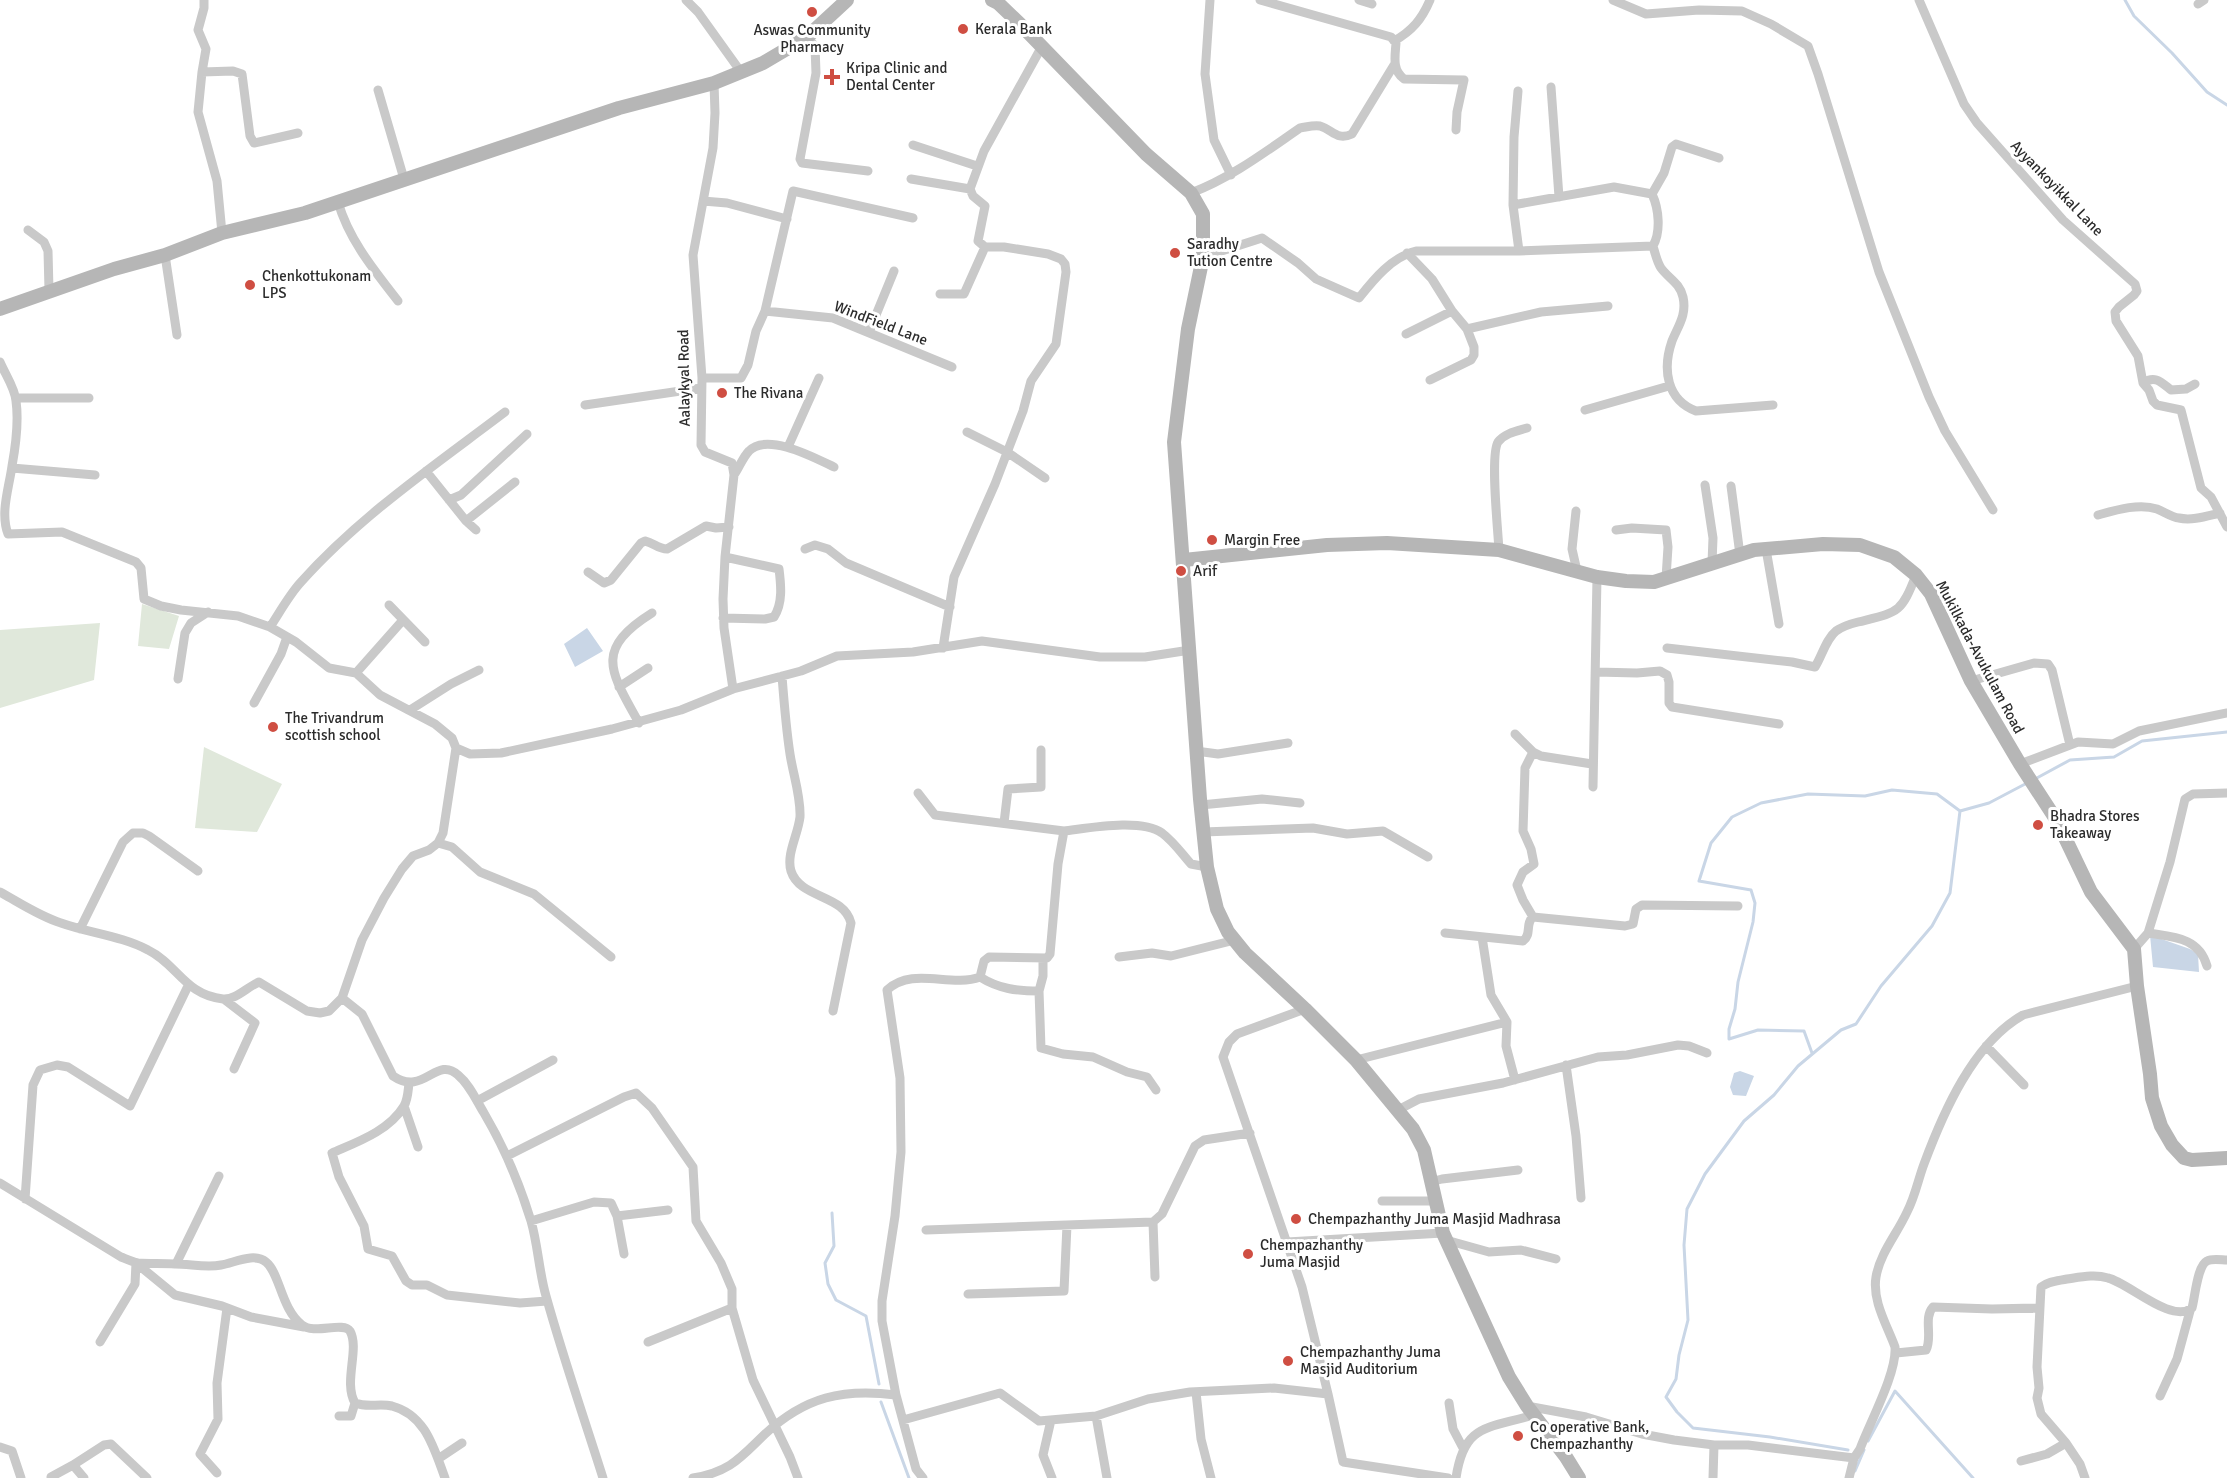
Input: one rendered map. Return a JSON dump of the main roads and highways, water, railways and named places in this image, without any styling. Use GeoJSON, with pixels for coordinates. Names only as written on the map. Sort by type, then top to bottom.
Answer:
{"type":"FeatureCollection","features":[{"type":"Feature","properties":{"kind":"main road"},"geometry":{"type":"LineString","coordinates":[[0,309],[49,290],[165,255],[222,233],[305,213],[609,112],[714,83],[741,72],[807,37],[847,0]]}},
{"type":"Feature","properties":{"kind":"main road"},"geometry":{"type":"LineString","coordinates":[[997,1],[1146,154],[1191,194],[1203,214],[1203,257],[1188,328],[1174,442],[1203,832],[1207,867],[1217,909],[1228,932],[1245,953],[1356,1060],[1413,1129],[1424,1150],[1444,1237],[1509,1377],[1579,1478]]}},
{"type":"Feature","properties":{"kind":"main road","name":"Mukilkada-Avukulam Road"},"geometry":{"type":"LineString","coordinates":[[1184,560],[1359,543],[1499,550],[1598,577],[1654,582],[1766,549],[1822,544],[1860,545],[1894,557],[1916,575],[1931,594],[1971,681],[2057,821],[2091,892],[2134,950],[2152,1098],[2161,1126],[2172,1145],[2184,1158],[2198,1160],[2227,1158]]}},
{"type":"Feature","properties":{"kind":"water"},"geometry":{"type":"Polygon","coordinates":[[[587,628],[603,651],[575,667],[564,644],[587,628]]]}},
{"type":"Feature","properties":{"kind":"water"},"geometry":{"type":"Polygon","coordinates":[[[2150,935],[2198,954],[2199,972],[2153,967],[2150,935]]]}},
{"type":"Feature","properties":{"kind":"water"},"geometry":{"type":"Polygon","coordinates":[[[1740,1071],[1754,1076],[1746,1096],[1733,1095],[1730,1087],[1734,1073],[1740,1071]]]}},
{"type":"Feature","properties":{"kind":"waterway"},"geometry":{"type":"LineString","coordinates":[[2125,0],[2134,16],[2207,92],[2227,105]]}},
{"type":"Feature","properties":{"kind":"waterway"},"geometry":{"type":"LineString","coordinates":[[2035,779],[2070,760],[2114,757],[2142,741],[2227,732]]}},
{"type":"Feature","properties":{"kind":"waterway"},"geometry":{"type":"LineString","coordinates":[[1848,1450],[1770,1437],[1693,1428],[1666,1397],[1676,1379],[1679,1355],[1688,1320],[1684,1245],[1687,1209],[1705,1174],[1744,1121],[1774,1095],[1798,1066],[1841,1030],[1856,1024],[1881,986],[1932,926],[1950,893],[1960,811],[1989,803],[2027,783]]}},
{"type":"Feature","properties":{"kind":"waterway"},"geometry":{"type":"LineString","coordinates":[[1812,1053],[1804,1031],[1758,1030],[1729,1039],[1729,1029],[1753,922],[1755,903],[1751,890],[1699,881],[1711,843],[1732,817],[1761,803],[1808,794],[1865,796],[1892,790],[1937,794],[1960,811]]}},
{"type":"Feature","properties":{"kind":"waterway"},"geometry":{"type":"LineString","coordinates":[[832,1213],[834,1246],[825,1263],[828,1284],[836,1300],[866,1316],[879,1384]]}},
{"type":"Feature","properties":{"kind":"waterway"},"geometry":{"type":"LineString","coordinates":[[1868,1441],[1895,1391],[1973,1478]]}},
{"type":"Feature","properties":{"kind":"waterway"},"geometry":{"type":"LineString","coordinates":[[881,1402],[909,1478]]}},
{"type":"Feature","properties":{"kind":"waterway"},"geometry":{"type":"LineString","coordinates":[[1855,1471],[1864,1450]]}},
{"type":"Feature","properties":{"kind":"place","name":"Aswas Community Pharmacy"},"geometry":{"type":"Point","coordinates":[812,12]}},
{"type":"Feature","properties":{"kind":"place","name":"Kerala Bank"},"geometry":{"type":"Point","coordinates":[963,29]}},
{"type":"Feature","properties":{"kind":"place","name":"Kripa Clinic and Dental Center"},"geometry":{"type":"Point","coordinates":[832,77]}},
{"type":"Feature","properties":{"kind":"place","name":"Saradhy Tution Centre"},"geometry":{"type":"Point","coordinates":[1175,253]}},
{"type":"Feature","properties":{"kind":"place","name":"Chenkottukonam LPS"},"geometry":{"type":"Point","coordinates":[250,285]}},
{"type":"Feature","properties":{"kind":"place","name":"The Rivana"},"geometry":{"type":"Point","coordinates":[722,393]}},
{"type":"Feature","properties":{"kind":"place","name":"Margin Free"},"geometry":{"type":"Point","coordinates":[1212,540]}},
{"type":"Feature","properties":{"kind":"place","name":"Arif"},"geometry":{"type":"Point","coordinates":[1181,571]}},
{"type":"Feature","properties":{"kind":"place","name":"The Trivandrum scottish school"},"geometry":{"type":"Point","coordinates":[273,727]}},
{"type":"Feature","properties":{"kind":"place","name":"Bhadra Stores Takeaway"},"geometry":{"type":"Point","coordinates":[2038,825]}},
{"type":"Feature","properties":{"kind":"place","name":"Chempazhanthy Juma Masjid Madhrasa"},"geometry":{"type":"Point","coordinates":[1296,1219]}},
{"type":"Feature","properties":{"kind":"place","name":"Chempazhanthy Juma Masjid"},"geometry":{"type":"Point","coordinates":[1248,1254]}},
{"type":"Feature","properties":{"kind":"place","name":"Chempazhanthy Juma Masjid Auditorium"},"geometry":{"type":"Point","coordinates":[1288,1361]}},
{"type":"Feature","properties":{"kind":"place","name":"Co operative Bank, Chempazhanthy"},"geometry":{"type":"Point","coordinates":[1518,1436]}}]}
